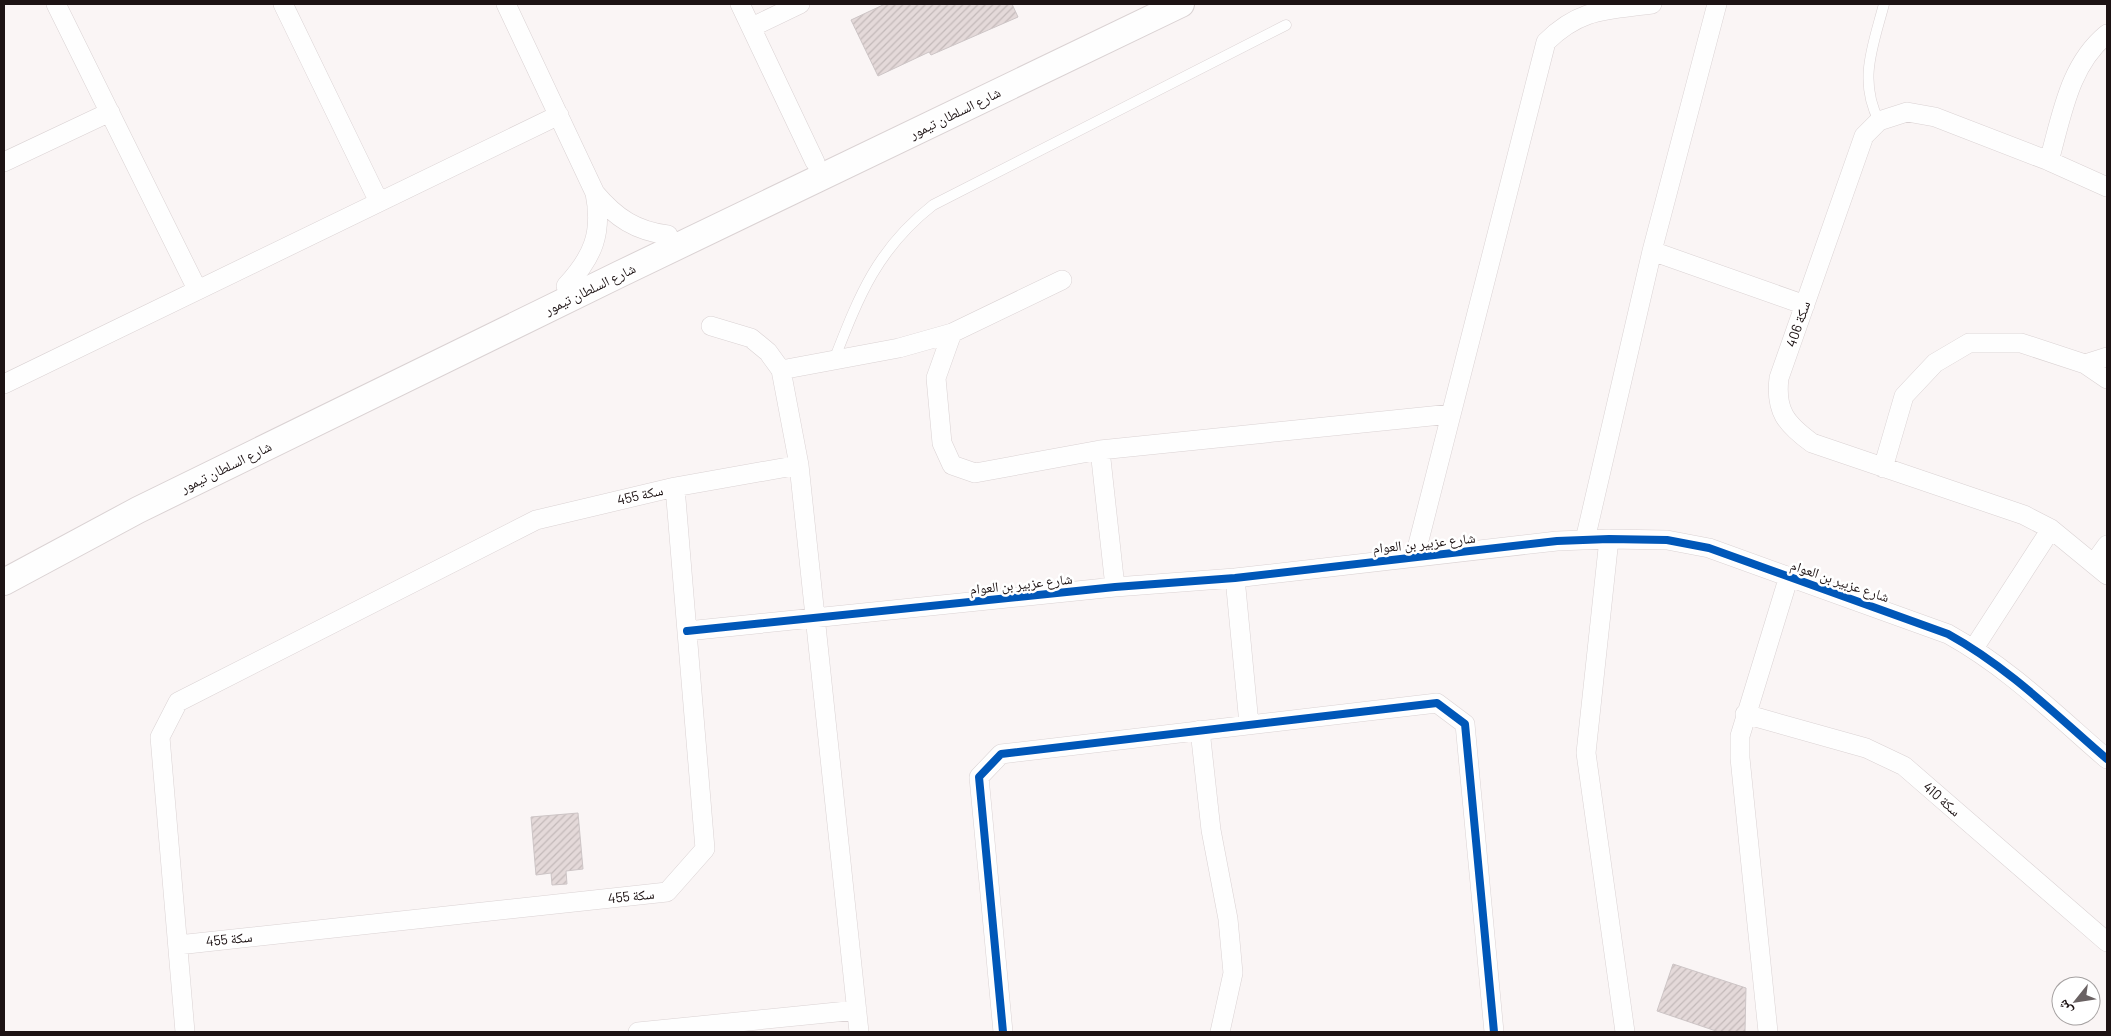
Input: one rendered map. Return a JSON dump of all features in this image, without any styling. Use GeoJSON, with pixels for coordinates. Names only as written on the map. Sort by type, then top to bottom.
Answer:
{"type":"FeatureCollection","features":[{"type":"Feature","properties":{"kind":"main road","name":"شارع السلطان تيمور"},"geometry":{"type":"LineString","coordinates":[[4,566],[70,529],[221,452],[566,286],[815,162],[1148,4]]}},
{"type":"Feature","properties":{"kind":"main road","name":"شارع السلطان تيمور"},"geometry":{"type":"LineString","coordinates":[[4,582],[156,501],[1180,4]]}},
{"type":"Feature","properties":{"kind":"street"},"geometry":{"type":"LineString","coordinates":[[56,4],[197,289]]}},
{"type":"Feature","properties":{"kind":"street"},"geometry":{"type":"LineString","coordinates":[[283,4],[379,202]]}},
{"type":"Feature","properties":{"kind":"street"},"geometry":{"type":"LineString","coordinates":[[506,4],[595,193],[598,210],[598,228],[594,244],[588,260],[566,286]]}},
{"type":"Feature","properties":{"kind":"street"},"geometry":{"type":"LineString","coordinates":[[740,4],[815,162]]}},
{"type":"Feature","properties":{"kind":"street"},"geometry":{"type":"LineString","coordinates":[[752,27],[800,4]]}},
{"type":"Feature","properties":{"kind":"street"},"geometry":{"type":"LineString","coordinates":[[1414,556],[1546,42],[1570,21],[1590,12],[1652,4]]}},
{"type":"Feature","properties":{"kind":"street"},"geometry":{"type":"LineString","coordinates":[[1585,540],[1652,251],[1717,4]]}},
{"type":"Feature","properties":{"kind":"street"},"geometry":{"type":"LineString","coordinates":[[2049,161],[2074,74],[2090,50],[2107,34]]}},
{"type":"Feature","properties":{"kind":"street"},"geometry":{"type":"LineString","coordinates":[[4,162],[110,112]]}},
{"type":"Feature","properties":{"kind":"street","name":"سكة 406"},"geometry":{"type":"LineString","coordinates":[[2101,569],[2050,529],[2024,514],[1812,443],[1795,430],[1783,416],[1777,396],[1779,378],[1864,136],[1879,122],[1907,112],[1935,116],[2049,161],[2107,187]]}},
{"type":"Feature","properties":{"kind":"street"},"geometry":{"type":"LineString","coordinates":[[4,384],[559,115]]}},
{"type":"Feature","properties":{"kind":"street"},"geometry":{"type":"LineString","coordinates":[[595,193],[619,219],[643,230],[668,235]]}},
{"type":"Feature","properties":{"kind":"street"},"geometry":{"type":"LineString","coordinates":[[1652,251],[1805,305]]}},
{"type":"Feature","properties":{"kind":"street"},"geometry":{"type":"LineString","coordinates":[[782,370],[900,348],[952,333],[1062,280]]}},
{"type":"Feature","properties":{"kind":"street"},"geometry":{"type":"LineString","coordinates":[[711,326],[751,338],[768,352],[782,370],[799,465],[859,1032]]}},
{"type":"Feature","properties":{"kind":"street"},"geometry":{"type":"LineString","coordinates":[[952,333],[936,378],[942,443],[952,465],[975,473],[1100,450],[1451,414]]}},
{"type":"Feature","properties":{"kind":"street"},"geometry":{"type":"LineString","coordinates":[[1883,468],[1904,396],[1935,363],[1969,343],[2021,343],[2086,364],[2107,379]]}},
{"type":"Feature","properties":{"kind":"street"},"geometry":{"type":"LineString","coordinates":[[2086,364],[2107,357]]}},
{"type":"Feature","properties":{"kind":"street"},"geometry":{"type":"LineString","coordinates":[[1100,450],[1115,587]]}},
{"type":"Feature","properties":{"kind":"street","name":"سكة 455"},"geometry":{"type":"LineString","coordinates":[[186,1032],[160,737],[178,702],[536,520],[675,487],[799,465]]}},
{"type":"Feature","properties":{"kind":"street","name":"سكة 455"},"geometry":{"type":"LineString","coordinates":[[178,945],[667,892],[705,849],[675,487]]}},
{"type":"Feature","properties":{"kind":"street"},"geometry":{"type":"LineString","coordinates":[[1974,648],[2050,529]]}},
{"type":"Feature","properties":{"kind":"street"},"geometry":{"type":"LineString","coordinates":[[1609,539],[1586,753],[1625,1032]]}},
{"type":"Feature","properties":{"kind":"street","name":"شارع عزبير بن العوام"},"geometry":{"type":"LineString","coordinates":[[687,630],[1115,587],[1235,578],[1414,556],[1585,540],[1667,540],[1709,548],[1948,634],[1974,648],[2010,675],[2107,759]]}},
{"type":"Feature","properties":{"kind":"street"},"geometry":{"type":"LineString","coordinates":[[2101,569],[2107,545]]}},
{"type":"Feature","properties":{"kind":"street"},"geometry":{"type":"LineString","coordinates":[[1768,1032],[1740,758],[1740,736],[1745,714],[1789,576]]}},
{"type":"Feature","properties":{"kind":"street"},"geometry":{"type":"LineString","coordinates":[[1235,578],[1249,724]]}},
{"type":"Feature","properties":{"kind":"street"},"geometry":{"type":"LineString","coordinates":[[1003,1032],[979,777],[1001,754],[1437,703],[1465,724],[1494,1032]]}},
{"type":"Feature","properties":{"kind":"street","name":"سكة 410"},"geometry":{"type":"LineString","coordinates":[[1745,714],[1866,748],[1904,766],[2107,942]]}},
{"type":"Feature","properties":{"kind":"street"},"geometry":{"type":"LineString","coordinates":[[1200,730],[1212,830],[1228,919],[1233,973],[1220,1032]]}},
{"type":"Feature","properties":{"kind":"street"},"geometry":{"type":"LineString","coordinates":[[638,1032],[857,1010]]}},
{"type":"Feature","properties":{"kind":"lane"},"geometry":{"type":"LineString","coordinates":[[1879,122],[1870,100],[1867,77],[1884,4]]}},
{"type":"Feature","properties":{"kind":"lane"},"geometry":{"type":"LineString","coordinates":[[834,360],[856,304],[878,264],[893,242],[912,222],[933,205],[1286,25]]}},
{"type":"Feature","properties":{"kind":"building"},"geometry":{"type":"Polygon","coordinates":[[[885,4],[1012,4],[1018,17],[931,55],[929,52],[878,76],[851,20],[885,4]]]}},
{"type":"Feature","properties":{"kind":"building"},"geometry":{"type":"Polygon","coordinates":[[[578,813],[583,869],[566,871],[567,884],[552,885],[551,873],[536,875],[531,817],[578,813]]]}},
{"type":"Feature","properties":{"kind":"building"},"geometry":{"type":"Polygon","coordinates":[[[1673,964],[1746,988],[1745,1032],[1719,1032],[1657,1011],[1673,964]]]}},
{"type":"Feature","properties":{"kind":"cycle path"},"geometry":{"type":"LineString","coordinates":[[687,631],[1115,587],[1235,578],[1557,541],[1609,539],[1667,540],[1709,548],[1948,634],[2011,676],[2107,759]]}},
{"type":"Feature","properties":{"kind":"cycle path"},"geometry":{"type":"LineString","coordinates":[[1003,1032],[979,777],[1001,754],[1437,703],[1465,724],[1494,1032]]}}]}
